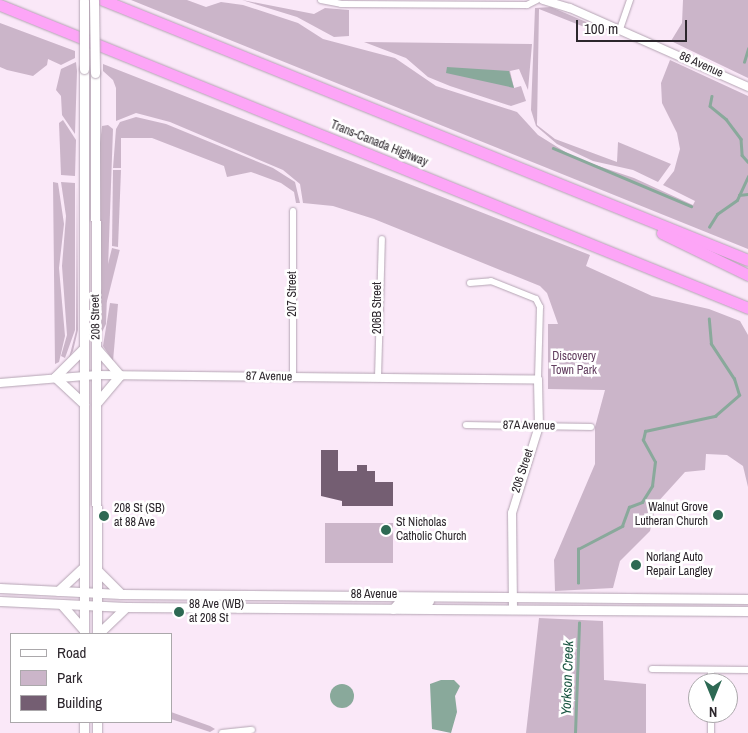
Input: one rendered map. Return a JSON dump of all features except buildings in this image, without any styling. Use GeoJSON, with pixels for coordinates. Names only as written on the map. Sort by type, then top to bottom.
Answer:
{"type":"FeatureCollection","features":[{"type":"Feature","properties":{"kind":"highway"},"geometry":{"type":"LineString","coordinates":[[103,0],[748,260]]}},
{"type":"Feature","properties":{"kind":"highway","name":"Trans-Canada Highway"},"geometry":{"type":"LineString","coordinates":[[0,5],[698,288],[748,306]]}},
{"type":"Feature","properties":{"kind":"highway"},"geometry":{"type":"LineString","coordinates":[[580,192],[748,275]]}},
{"type":"Feature","properties":{"kind":"main road","name":"208 Street"},"geometry":{"type":"LineString","coordinates":[[84,0],[84,632]]}},
{"type":"Feature","properties":{"kind":"main road","name":"208 Street"},"geometry":{"type":"LineString","coordinates":[[94,0],[97,633]]}},
{"type":"Feature","properties":{"kind":"main road"},"geometry":{"type":"LineString","coordinates":[[84,348],[55,377],[84,404]]}},
{"type":"Feature","properties":{"kind":"main road"},"geometry":{"type":"LineString","coordinates":[[97,349],[120,375],[97,402]]}},
{"type":"Feature","properties":{"kind":"main road"},"geometry":{"type":"LineString","coordinates":[[58,591],[84,567]]}},
{"type":"Feature","properties":{"kind":"main road"},"geometry":{"type":"LineString","coordinates":[[98,570],[121,594]]}},
{"type":"Feature","properties":{"kind":"main road","name":"88 Avenue"},"geometry":{"type":"LineString","coordinates":[[0,588],[97,594],[748,598]]}},
{"type":"Feature","properties":{"kind":"main road"},"geometry":{"type":"LineString","coordinates":[[393,609],[399,602],[449,600],[460,596]]}},
{"type":"Feature","properties":{"kind":"main road"},"geometry":{"type":"LineString","coordinates":[[685,598],[685,611]]}},
{"type":"Feature","properties":{"kind":"main road","name":"88 Avenue"},"geometry":{"type":"LineString","coordinates":[[0,602],[126,607],[748,611]]}},
{"type":"Feature","properties":{"kind":"main road"},"geometry":{"type":"LineString","coordinates":[[62,605],[84,632]]}},
{"type":"Feature","properties":{"kind":"main road"},"geometry":{"type":"LineString","coordinates":[[98,633],[126,607]]}},
{"type":"Feature","properties":{"kind":"street"},"geometry":{"type":"LineString","coordinates":[[321,0],[340,4],[527,5],[537,0]]}},
{"type":"Feature","properties":{"kind":"street","name":"86 Avenue"},"geometry":{"type":"LineString","coordinates":[[543,0],[620,29],[748,87]]}},
{"type":"Feature","properties":{"kind":"street"},"geometry":{"type":"LineString","coordinates":[[620,29],[630,0]]}},
{"type":"Feature","properties":{"kind":"street","name":"207 Street"},"geometry":{"type":"LineString","coordinates":[[293,211],[294,377]]}},
{"type":"Feature","properties":{"kind":"street","name":"206B Street"},"geometry":{"type":"LineString","coordinates":[[378,378],[382,239]]}},
{"type":"Feature","properties":{"kind":"street","name":"206 Street"},"geometry":{"type":"LineString","coordinates":[[470,283],[491,281],[529,294],[540,307],[539,426],[515,493],[511,538],[513,609]]}},
{"type":"Feature","properties":{"kind":"street","name":"87 Avenue"},"geometry":{"type":"LineString","coordinates":[[0,383],[84,375],[538,380]]}},
{"type":"Feature","properties":{"kind":"street","name":"87A Avenue"},"geometry":{"type":"LineString","coordinates":[[466,425],[591,427]]}},
{"type":"Feature","properties":{"kind":"street"},"geometry":{"type":"LineString","coordinates":[[652,669],[748,670]]}},
{"type":"Feature","properties":{"kind":"street"},"geometry":{"type":"LineString","coordinates":[[222,733],[252,730]]}},
{"type":"Feature","properties":{"kind":"green space"},"geometry":{"type":"Polygon","coordinates":[[[131,0],[187,0],[206,7],[221,2],[243,5],[298,23],[323,39],[395,58],[436,86],[517,112],[538,135],[575,158],[634,178],[693,205],[695,201],[663,185],[674,171],[680,149],[677,133],[662,103],[661,83],[670,60],[748,96],[748,249],[131,0]]]}},
{"type":"Feature","properties":{"kind":"green space"},"geometry":{"type":"Polygon","coordinates":[[[242,0],[314,14],[325,8],[349,10],[349,36],[334,37],[297,17],[242,0]]]}},
{"type":"Feature","properties":{"kind":"green space"},"geometry":{"type":"Polygon","coordinates":[[[683,0],[748,0],[748,78],[671,41],[682,23],[683,0]]]}},
{"type":"Feature","properties":{"kind":"green space"},"geometry":{"type":"Polygon","coordinates":[[[551,7],[598,27],[597,32],[539,9],[537,125],[555,139],[617,162],[618,142],[671,164],[658,182],[633,170],[593,161],[557,144],[536,126],[531,110],[535,8],[551,7]]]}},
{"type":"Feature","properties":{"kind":"green space"},"geometry":{"type":"Polygon","coordinates":[[[0,23],[75,51],[75,58],[61,65],[48,59],[47,65],[33,76],[0,67],[0,23]]]}},
{"type":"Feature","properties":{"kind":"green space"},"geometry":{"type":"Polygon","coordinates":[[[364,42],[532,44],[528,90],[519,69],[510,71],[514,88],[521,86],[526,101],[511,106],[450,86],[428,77],[406,58],[364,42]]]}},
{"type":"Feature","properties":{"kind":"green space"},"geometry":{"type":"Polygon","coordinates":[[[76,62],[75,134],[62,115],[61,96],[56,90],[61,69],[76,62]]]}},
{"type":"Feature","properties":{"kind":"green space","name":"Discovery Town Park"},"geometry":{"type":"Polygon","coordinates":[[[103,64],[590,255],[586,266],[652,296],[709,309],[740,321],[748,335],[748,487],[743,466],[727,455],[706,454],[705,470],[685,472],[656,504],[650,531],[620,561],[613,588],[555,591],[554,560],[595,464],[595,427],[605,390],[548,389],[548,324],[558,324],[547,293],[540,286],[374,219],[333,206],[303,203],[300,184],[283,170],[170,122],[136,113],[116,121],[116,88],[113,80],[103,71],[103,64]]]}},
{"type":"Feature","properties":{"kind":"green space"},"geometry":{"type":"Polygon","coordinates":[[[136,117],[166,124],[273,168],[295,182],[300,203],[296,203],[294,192],[281,183],[251,172],[227,177],[224,166],[152,138],[121,138],[121,168],[113,168],[116,129],[120,122],[136,117]]]}},
{"type":"Feature","properties":{"kind":"green space"},"geometry":{"type":"Polygon","coordinates":[[[63,120],[76,140],[75,176],[61,175],[59,123],[63,120]]]}},
{"type":"Feature","properties":{"kind":"green space"},"geometry":{"type":"Polygon","coordinates":[[[108,125],[113,129],[106,324],[102,332],[100,143],[102,126],[108,125]]]}},
{"type":"Feature","properties":{"kind":"green space"},"geometry":{"type":"Polygon","coordinates":[[[113,170],[121,170],[118,247],[112,246],[113,170]]]}},
{"type":"Feature","properties":{"kind":"green space"},"geometry":{"type":"Polygon","coordinates":[[[53,182],[58,183],[64,224],[59,268],[65,336],[59,362],[55,364],[53,182]]]}},
{"type":"Feature","properties":{"kind":"green space"},"geometry":{"type":"Polygon","coordinates":[[[61,182],[75,183],[75,330],[65,358],[61,356],[67,335],[62,266],[66,216],[61,182]]]}},
{"type":"Feature","properties":{"kind":"green space"},"geometry":{"type":"Polygon","coordinates":[[[77,183],[78,330],[73,351],[69,358],[76,331],[77,183]]]}},
{"type":"Feature","properties":{"kind":"green space"},"geometry":{"type":"Polygon","coordinates":[[[112,248],[120,250],[107,302],[99,300],[112,248]]]}},
{"type":"Feature","properties":{"kind":"green space"},"geometry":{"type":"Polygon","coordinates":[[[110,303],[118,304],[113,361],[103,346],[110,303]]]}},
{"type":"Feature","properties":{"kind":"green space"},"geometry":{"type":"Polygon","coordinates":[[[325,523],[393,523],[393,563],[325,563],[325,523]]]}},
{"type":"Feature","properties":{"kind":"green space"},"geometry":{"type":"Polygon","coordinates":[[[539,618],[603,621],[604,680],[646,684],[646,733],[526,733],[539,618]]]}},
{"type":"Feature","properties":{"kind":"green space"},"geometry":{"type":"Polygon","coordinates":[[[172,712],[215,729],[210,732],[172,719],[172,712]]]}},
{"type":"Feature","properties":{"kind":"shaded area"},"geometry":{"type":"Polygon","coordinates":[[[447,67],[509,71],[514,88],[446,73],[447,67]]]}},
{"type":"Feature","properties":{"kind":"shaded area"},"geometry":{"type":"Polygon","coordinates":[[[441,680],[454,680],[460,686],[455,696],[457,712],[451,733],[432,729],[430,684],[441,680]]]}},
{"type":"Feature","properties":{"kind":"shaded area"},"geometry":{"type":"Polygon","coordinates":[[[342,684],[351,687],[354,696],[351,705],[342,708],[333,705],[330,696],[333,687],[342,684]]]}},
{"type":"Feature","properties":{"kind":"waterway","name":"Yorkson Creek"},"geometry":{"type":"LineString","coordinates":[[744,62],[748,49]]}},
{"type":"Feature","properties":{"kind":"waterway","name":"Yorkson Creek"},"geometry":{"type":"LineString","coordinates":[[712,96],[710,106],[726,119],[741,139],[742,155],[748,162]]}},
{"type":"Feature","properties":{"kind":"waterway"},"geometry":{"type":"LineString","coordinates":[[553,148],[691,206]]}},
{"type":"Feature","properties":{"kind":"waterway","name":"Yorkson Creek"},"geometry":{"type":"LineString","coordinates":[[709,227],[717,214],[737,200],[748,176]]}},
{"type":"Feature","properties":{"kind":"waterway","name":"Yorkson Creek"},"geometry":{"type":"LineString","coordinates":[[739,195],[748,194]]}},
{"type":"Feature","properties":{"kind":"waterway","name":"Yorkson Creek"},"geometry":{"type":"LineString","coordinates":[[578,583],[578,549],[622,526],[629,507],[642,502],[652,486],[655,462],[643,440],[645,431],[715,416],[739,395],[734,379],[711,344],[709,319]]}},
{"type":"Feature","properties":{"kind":"waterway","name":"Yorkson Creek"},"geometry":{"type":"LineString","coordinates":[[575,733],[579,623]]}},
{"type":"Feature","properties":{"kind":"place","name":"Walnut Grove Lutheran Church"},"geometry":{"type":"Point","coordinates":[718,515]}},
{"type":"Feature","properties":{"kind":"place","name":"208 St (SB) at 88 Ave"},"geometry":{"type":"Point","coordinates":[104,516]}},
{"type":"Feature","properties":{"kind":"place","name":"St Nicholas Catholic Church"},"geometry":{"type":"Point","coordinates":[386,530]}},
{"type":"Feature","properties":{"kind":"place","name":"Norlang Auto Repair Langley"},"geometry":{"type":"Point","coordinates":[636,565]}},
{"type":"Feature","properties":{"kind":"place","name":"88 Ave (WB) at 208 St"},"geometry":{"type":"Point","coordinates":[179,612]}}]}
